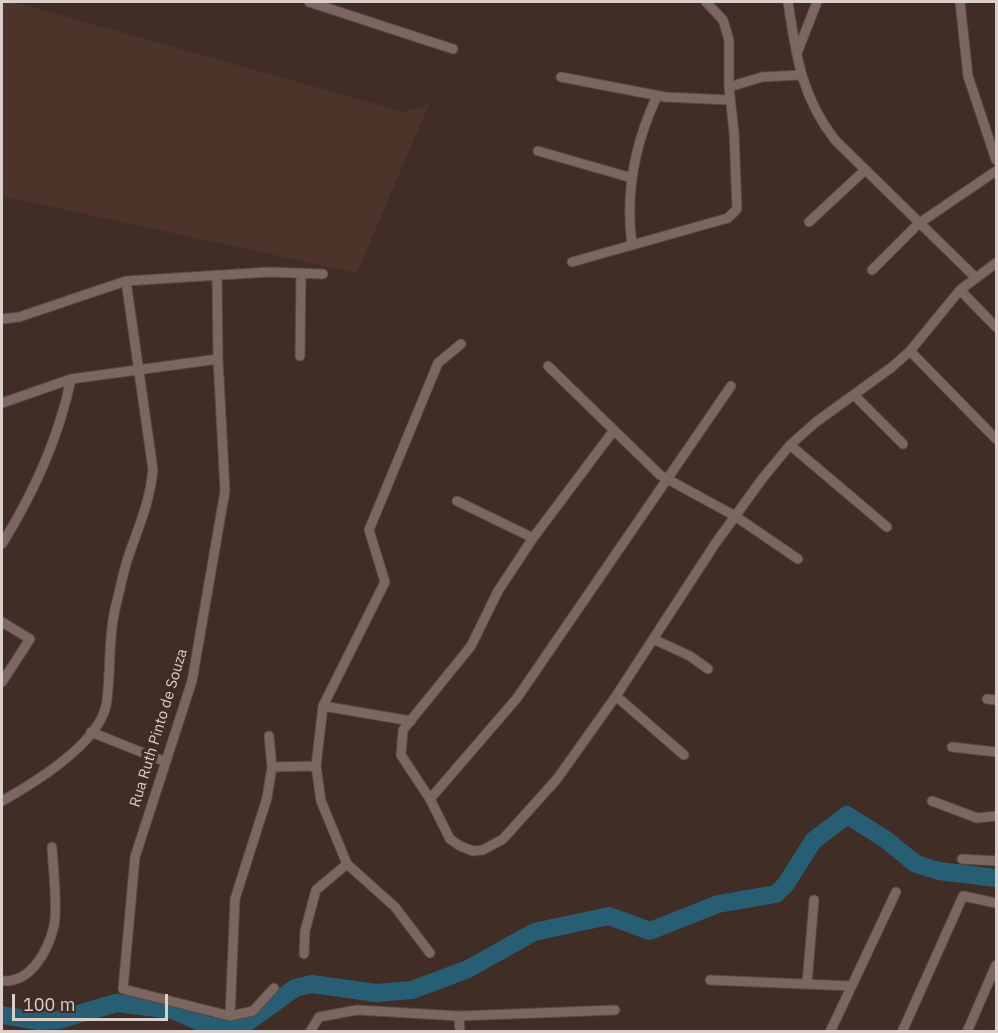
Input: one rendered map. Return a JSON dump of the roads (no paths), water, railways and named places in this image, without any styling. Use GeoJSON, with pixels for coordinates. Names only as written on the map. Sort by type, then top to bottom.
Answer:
{"type":"FeatureCollection","features":[{"type":"Feature","properties":{"kind":"street"},"geometry":{"type":"LineString","coordinates":[[309,2],[322,3],[453,49]]}},
{"type":"Feature","properties":{"kind":"street"},"geometry":{"type":"LineString","coordinates":[[572,262],[728,218],[737,209],[727,28],[706,2]]}},
{"type":"Feature","properties":{"kind":"street"},"geometry":{"type":"LineString","coordinates":[[788,2],[800,75],[819,119],[918,224],[976,278]]}},
{"type":"Feature","properties":{"kind":"street"},"geometry":{"type":"LineString","coordinates":[[796,55],[817,2]]}},
{"type":"Feature","properties":{"kind":"street"},"geometry":{"type":"LineString","coordinates":[[960,2],[968,76],[996,160]]}},
{"type":"Feature","properties":{"kind":"street"},"geometry":{"type":"LineString","coordinates":[[729,87],[762,77],[800,75]]}},
{"type":"Feature","properties":{"kind":"street"},"geometry":{"type":"LineString","coordinates":[[561,76],[657,96],[730,100]]}},
{"type":"Feature","properties":{"kind":"street"},"geometry":{"type":"LineString","coordinates":[[632,245],[628,216],[632,178],[645,122],[657,96]]}},
{"type":"Feature","properties":{"kind":"street"},"geometry":{"type":"LineString","coordinates":[[538,151],[632,178]]}},
{"type":"Feature","properties":{"kind":"street"},"geometry":{"type":"LineString","coordinates":[[808,222],[865,170]]}},
{"type":"Feature","properties":{"kind":"street"},"geometry":{"type":"LineString","coordinates":[[872,270],[918,224],[996,171]]}},
{"type":"Feature","properties":{"kind":"street"},"geometry":{"type":"LineString","coordinates":[[614,430],[533,538],[498,591],[471,646],[403,730],[401,755],[430,799],[450,839],[473,851],[494,846],[503,839],[557,779],[616,696],[735,516],[790,445],[816,422],[910,351],[960,290],[996,263]]}},
{"type":"Feature","properties":{"kind":"street"},"geometry":{"type":"LineString","coordinates":[[300,356],[301,273]]}},
{"type":"Feature","properties":{"kind":"street"},"geometry":{"type":"LineString","coordinates":[[2,319],[19,317],[126,281],[217,275],[323,274]]}},
{"type":"Feature","properties":{"kind":"street","name":"Rua Ruth Pinto de Souza"},"geometry":{"type":"LineString","coordinates":[[217,275],[224,502],[192,681],[135,857],[123,989],[230,1016]]}},
{"type":"Feature","properties":{"kind":"street"},"geometry":{"type":"LineString","coordinates":[[2,801],[54,770],[91,732],[107,703],[108,658],[115,606],[129,555],[151,496],[152,449],[137,369],[126,281]]}},
{"type":"Feature","properties":{"kind":"street"},"geometry":{"type":"LineString","coordinates":[[960,290],[996,327]]}},
{"type":"Feature","properties":{"kind":"street"},"geometry":{"type":"LineString","coordinates":[[430,953],[390,902],[347,864],[321,801],[316,766],[323,706],[385,582],[369,530],[438,363],[461,344]]}},
{"type":"Feature","properties":{"kind":"street"},"geometry":{"type":"LineString","coordinates":[[910,351],[996,439]]}},
{"type":"Feature","properties":{"kind":"street"},"geometry":{"type":"LineString","coordinates":[[2,403],[71,379],[218,359]]}},
{"type":"Feature","properties":{"kind":"street"},"geometry":{"type":"LineString","coordinates":[[548,366],[660,475],[735,516],[798,559]]}},
{"type":"Feature","properties":{"kind":"street"},"geometry":{"type":"LineString","coordinates":[[2,544],[14,525],[55,438],[63,416],[71,379]]}},
{"type":"Feature","properties":{"kind":"street"},"geometry":{"type":"LineString","coordinates":[[430,799],[517,698],[731,386]]}},
{"type":"Feature","properties":{"kind":"street"},"geometry":{"type":"LineString","coordinates":[[854,395],[903,444]]}},
{"type":"Feature","properties":{"kind":"street"},"geometry":{"type":"LineString","coordinates":[[790,445],[887,527]]}},
{"type":"Feature","properties":{"kind":"street"},"geometry":{"type":"LineString","coordinates":[[457,501],[533,538]]}},
{"type":"Feature","properties":{"kind":"street"},"geometry":{"type":"LineString","coordinates":[[2,622],[30,639],[2,682]]}},
{"type":"Feature","properties":{"kind":"street"},"geometry":{"type":"LineString","coordinates":[[653,639],[690,656],[708,669]]}},
{"type":"Feature","properties":{"kind":"street"},"geometry":{"type":"LineString","coordinates":[[616,696],[684,755]]}},
{"type":"Feature","properties":{"kind":"street"},"geometry":{"type":"LineString","coordinates":[[323,706],[411,721]]}},
{"type":"Feature","properties":{"kind":"street"},"geometry":{"type":"LineString","coordinates":[[91,732],[166,762]]}},
{"type":"Feature","properties":{"kind":"street"},"geometry":{"type":"LineString","coordinates":[[269,736],[272,768],[267,798],[235,900],[230,1016],[253,1011],[274,988]]}},
{"type":"Feature","properties":{"kind":"street"},"geometry":{"type":"LineString","coordinates":[[952,747],[996,752]]}},
{"type":"Feature","properties":{"kind":"street"},"geometry":{"type":"LineString","coordinates":[[272,768],[316,766]]}},
{"type":"Feature","properties":{"kind":"street"},"geometry":{"type":"LineString","coordinates":[[932,801],[977,818],[996,816]]}},
{"type":"Feature","properties":{"kind":"street"},"geometry":{"type":"LineString","coordinates":[[2,981],[24,977],[35,968],[54,925],[52,847]]}},
{"type":"Feature","properties":{"kind":"street"},"geometry":{"type":"LineString","coordinates":[[962,859],[996,861]]}},
{"type":"Feature","properties":{"kind":"street"},"geometry":{"type":"LineString","coordinates":[[304,954],[305,931],[316,890],[347,864]]}},
{"type":"Feature","properties":{"kind":"street"},"geometry":{"type":"LineString","coordinates":[[830,1032],[896,892]]}},
{"type":"Feature","properties":{"kind":"street"},"geometry":{"type":"LineString","coordinates":[[902,1032],[963,896],[996,903]]}},
{"type":"Feature","properties":{"kind":"street"},"geometry":{"type":"LineString","coordinates":[[807,984],[814,900]]}},
{"type":"Feature","properties":{"kind":"street"},"geometry":{"type":"LineString","coordinates":[[968,1032],[996,965]]}},
{"type":"Feature","properties":{"kind":"street"},"geometry":{"type":"LineString","coordinates":[[710,980],[851,986]]}},
{"type":"Feature","properties":{"kind":"street"},"geometry":{"type":"LineString","coordinates":[[310,1032],[319,1017],[357,1010],[459,1016],[615,1010]]}},
{"type":"Feature","properties":{"kind":"street"},"geometry":{"type":"LineString","coordinates":[[459,1016],[460,1032]]}},
{"type":"Feature","properties":{"kind":"waterway"},"geometry":{"type":"LineString","coordinates":[[2,1015],[37,1021],[58,1020],[116,1003],[173,1010],[209,1026],[238,1029],[295,988],[312,984],[376,993],[412,990],[468,969],[534,932],[609,916],[650,931],[718,904],[776,894],[786,884],[813,841],[847,815],[885,839],[916,864],[939,871],[996,878]]}}]}
